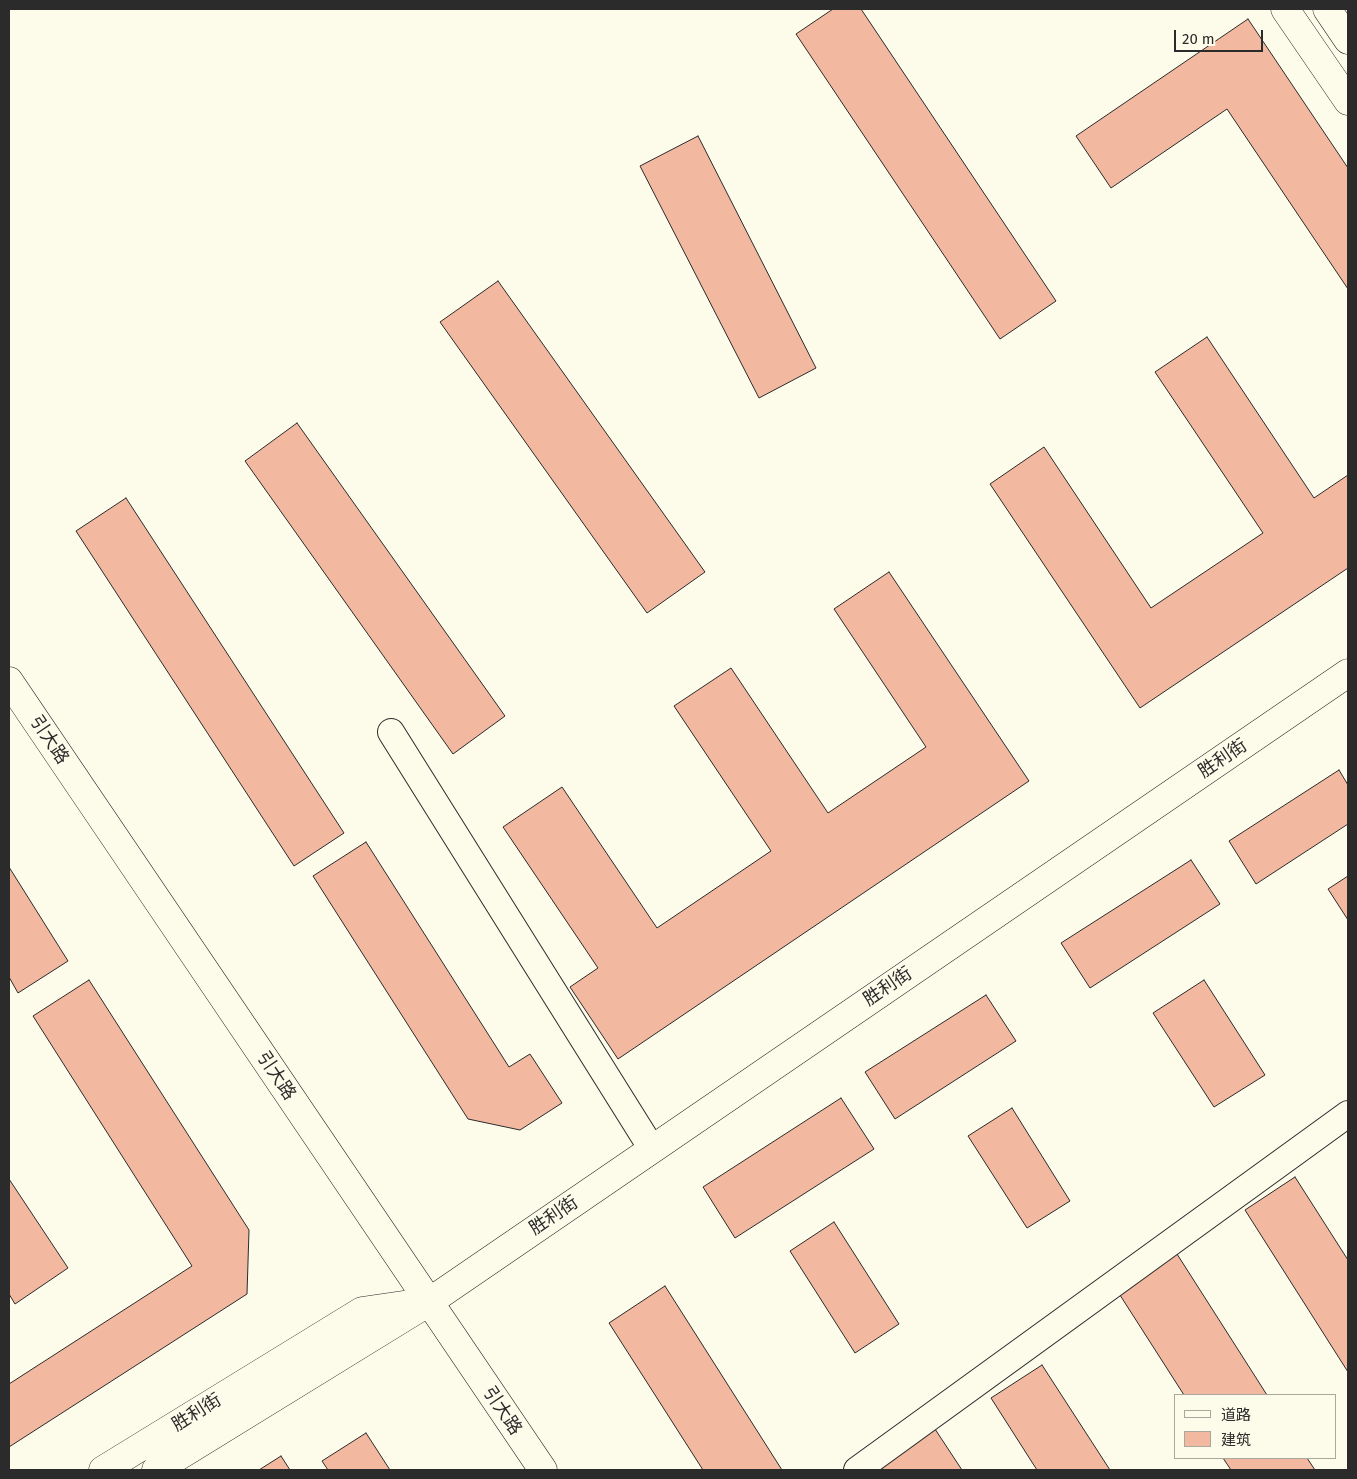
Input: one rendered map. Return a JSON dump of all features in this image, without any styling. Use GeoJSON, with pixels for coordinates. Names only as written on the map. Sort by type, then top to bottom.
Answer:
{"type":"FeatureCollection","features":[{"type":"Feature","properties":{"kind":"street"},"geometry":{"type":"LineString","coordinates":[[1286,9],[1348,101]]}},
{"type":"Feature","properties":{"kind":"street"},"geometry":{"type":"LineString","coordinates":[[1327,9],[1348,40]]}},
{"type":"Feature","properties":{"kind":"street","name":"胜利街"},"geometry":{"type":"LineString","coordinates":[[156,1470],[428,1302],[1348,673]]}},
{"type":"Feature","properties":{"kind":"street","name":"引大路"},"geometry":{"type":"LineString","coordinates":[[9,681],[542,1470]]}},
{"type":"Feature","properties":{"kind":"street"},"geometry":{"type":"LineString","coordinates":[[391,732],[652,1149]]}},
{"type":"Feature","properties":{"kind":"street"},"geometry":{"type":"LineString","coordinates":[[857,1470],[1348,1114]]}},
{"type":"Feature","properties":{"kind":"street","name":"胜利街"},"geometry":{"type":"LineString","coordinates":[[104,1470],[362,1312],[428,1302]]}},
{"type":"Feature","properties":{"kind":"building"},"geometry":{"type":"Polygon","coordinates":[[[833,9],[861,9],[1056,301],[1000,339],[796,34],[833,9]]]}},
{"type":"Feature","properties":{"kind":"building"},"geometry":{"type":"Polygon","coordinates":[[[1248,19],[1348,168],[1348,289],[1227,109],[1111,188],[1076,136],[1248,19]]]}},
{"type":"Feature","properties":{"kind":"building"},"geometry":{"type":"Polygon","coordinates":[[[698,136],[816,368],[759,398],[640,166],[698,136]]]}},
{"type":"Feature","properties":{"kind":"building"},"geometry":{"type":"Polygon","coordinates":[[[498,281],[705,572],[647,613],[440,322],[498,281]]]}},
{"type":"Feature","properties":{"kind":"building"},"geometry":{"type":"Polygon","coordinates":[[[1207,337],[1314,498],[1348,475],[1348,568],[1140,708],[990,484],[1044,447],[1151,608],[1263,533],[1155,372],[1207,337]]]}},
{"type":"Feature","properties":{"kind":"building"},"geometry":{"type":"Polygon","coordinates":[[[297,423],[505,716],[453,754],[245,461],[297,423]]]}},
{"type":"Feature","properties":{"kind":"building"},"geometry":{"type":"Polygon","coordinates":[[[126,498],[344,833],[294,866],[76,531],[126,498]]]}},
{"type":"Feature","properties":{"kind":"building"},"geometry":{"type":"Polygon","coordinates":[[[889,572],[1029,781],[618,1059],[570,987],[598,968],[503,827],[562,787],[657,928],[771,851],[674,706],[731,668],[828,813],[926,747],[834,609],[889,572]]]}},
{"type":"Feature","properties":{"kind":"building"},"geometry":{"type":"Polygon","coordinates":[[[1339,770],[1348,785],[1348,824],[1256,884],[1229,841],[1339,770]]]}},
{"type":"Feature","properties":{"kind":"building"},"geometry":{"type":"Polygon","coordinates":[[[366,842],[509,1067],[530,1054],[562,1103],[520,1130],[468,1119],[313,876],[366,842]]]}},
{"type":"Feature","properties":{"kind":"building"},"geometry":{"type":"Polygon","coordinates":[[[1191,860],[1220,904],[1090,988],[1061,943],[1191,860]]]}},
{"type":"Feature","properties":{"kind":"building"},"geometry":{"type":"Polygon","coordinates":[[[9,867],[68,961],[18,993],[9,977],[9,867]]]}},
{"type":"Feature","properties":{"kind":"building"},"geometry":{"type":"Polygon","coordinates":[[[1348,876],[1348,920],[1328,889],[1348,876]]]}},
{"type":"Feature","properties":{"kind":"building"},"geometry":{"type":"Polygon","coordinates":[[[89,980],[249,1230],[247,1294],[9,1447],[9,1384],[192,1266],[33,1016],[89,980]]]}},
{"type":"Feature","properties":{"kind":"building"},"geometry":{"type":"Polygon","coordinates":[[[1204,980],[1265,1075],[1214,1107],[1153,1013],[1204,980]]]}},
{"type":"Feature","properties":{"kind":"building"},"geometry":{"type":"Polygon","coordinates":[[[986,995],[1016,1041],[895,1119],[865,1072],[986,995]]]}},
{"type":"Feature","properties":{"kind":"building"},"geometry":{"type":"Polygon","coordinates":[[[841,1098],[874,1149],[735,1238],[703,1187],[841,1098]]]}},
{"type":"Feature","properties":{"kind":"building"},"geometry":{"type":"Polygon","coordinates":[[[1012,1108],[1070,1201],[1027,1228],[968,1136],[1012,1108]]]}},
{"type":"Feature","properties":{"kind":"building"},"geometry":{"type":"Polygon","coordinates":[[[1295,1177],[1348,1260],[1348,1372],[1245,1210],[1295,1177]]]}},
{"type":"Feature","properties":{"kind":"building"},"geometry":{"type":"Polygon","coordinates":[[[9,1179],[68,1268],[15,1304],[9,1294],[9,1179]]]}},
{"type":"Feature","properties":{"kind":"building"},"geometry":{"type":"Polygon","coordinates":[[[834,1222],[899,1324],[855,1353],[790,1251],[834,1222]]]}},
{"type":"Feature","properties":{"kind":"building"},"geometry":{"type":"Polygon","coordinates":[[[1177,1254],[1266,1394],[1183,1394],[1118,1292],[1177,1254]]]}},
{"type":"Feature","properties":{"kind":"building"},"geometry":{"type":"Polygon","coordinates":[[[665,1286],[782,1470],[703,1470],[609,1323],[665,1286]]]}},
{"type":"Feature","properties":{"kind":"building"},"geometry":{"type":"Polygon","coordinates":[[[1042,1365],[1110,1470],[1037,1470],[991,1398],[1042,1365]]]}},
{"type":"Feature","properties":{"kind":"building"},"geometry":{"type":"Polygon","coordinates":[[[933,1426],[962,1470],[878,1470],[933,1426]]]}},
{"type":"Feature","properties":{"kind":"building"},"geometry":{"type":"Polygon","coordinates":[[[366,1433],[390,1470],[328,1470],[322,1461],[366,1433]]]}},
{"type":"Feature","properties":{"kind":"building"},"geometry":{"type":"Polygon","coordinates":[[[281,1456],[290,1470],[259,1470],[281,1456]]]}},
{"type":"Feature","properties":{"kind":"building"},"geometry":{"type":"Polygon","coordinates":[[[1224,1459],[1308,1459],[1315,1470],[1231,1470],[1224,1459]]]}}]}
